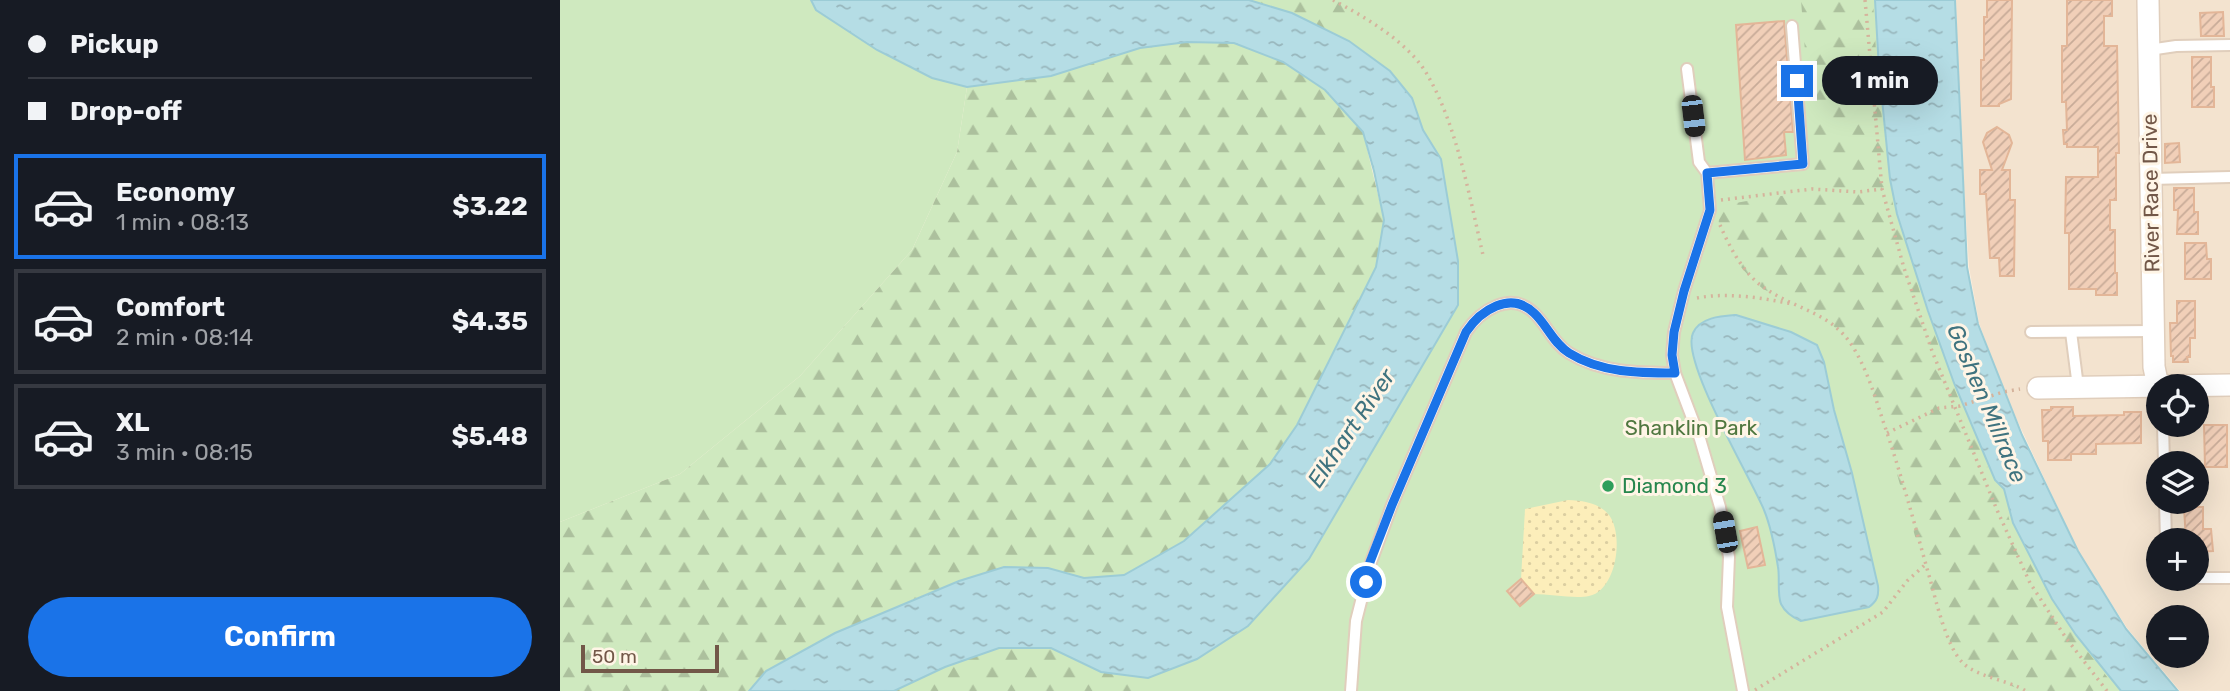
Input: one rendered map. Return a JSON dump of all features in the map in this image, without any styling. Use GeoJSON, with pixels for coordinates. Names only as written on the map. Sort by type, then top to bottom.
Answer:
{"type":"FeatureCollection","features":[{"type":"Feature","properties":{"kind":"street","name":"River Race Drive"},"geometry":{"type":"LineString","coordinates":[[2148,0],[2156,374]]}},
{"type":"Feature","properties":{"kind":"street"},"geometry":{"type":"LineString","coordinates":[[2209,385],[2230,385]]}},
{"type":"Feature","properties":{"kind":"street"},"geometry":{"type":"LineString","coordinates":[[2038,388],[2146,386]]}},
{"type":"Feature","properties":{"kind":"lane"},"geometry":{"type":"LineString","coordinates":[[1707,173],[1803,164],[1792,26]]}},
{"type":"Feature","properties":{"kind":"lane"},"geometry":{"type":"LineString","coordinates":[[2149,50],[2176,46],[2230,45]]}},
{"type":"Feature","properties":{"kind":"lane"},"geometry":{"type":"LineString","coordinates":[[1687,69],[1699,162],[1707,173],[1710,202],[1705,231],[1681,303],[1672,355],[1675,373],[1700,439],[1720,507],[1729,557],[1727,607],[1743,691]]}},
{"type":"Feature","properties":{"kind":"lane"},"geometry":{"type":"LineString","coordinates":[[2151,179],[2230,177]]}},
{"type":"Feature","properties":{"kind":"lane"},"geometry":{"type":"LineString","coordinates":[[1351,691],[1356,621],[1370,562],[1466,332],[1476,317],[1498,305],[1519,304],[1531,310],[1551,337],[1569,353],[1591,363],[1628,373],[1675,373]]}},
{"type":"Feature","properties":{"kind":"lane"},"geometry":{"type":"LineString","coordinates":[[2031,332],[2153,331]]}},
{"type":"Feature","properties":{"kind":"lane"},"geometry":{"type":"LineString","coordinates":[[2071,332],[2078,387]]}},
{"type":"Feature","properties":{"kind":"lane"},"geometry":{"type":"LineString","coordinates":[[2209,578],[2230,578]]}},
{"type":"Feature","properties":{"kind":"path"},"geometry":{"type":"LineString","coordinates":[[1333,0],[1368,18],[1402,46],[1428,75],[1459,155],[1483,256]]}},
{"type":"Feature","properties":{"kind":"path"},"geometry":{"type":"LineString","coordinates":[[1865,0],[1882,189],[1908,280],[1933,351],[1958,406],[1997,510],[2030,583],[2066,638],[2107,691]]}},
{"type":"Feature","properties":{"kind":"path"},"geometry":{"type":"LineString","coordinates":[[1882,189],[1858,192],[1812,189],[1710,202],[1730,246],[1752,277],[1765,289],[1833,323],[1853,346],[1871,384],[1942,622],[1959,659],[1964,666],[2026,691]]}},
{"type":"Feature","properties":{"kind":"path"},"geometry":{"type":"LineString","coordinates":[[1681,303],[1703,297],[1730,296],[1761,298],[1805,307]]}},
{"type":"Feature","properties":{"kind":"path"},"geometry":{"type":"LineString","coordinates":[[1887,433],[1939,408],[1958,406],[2010,390]]}},
{"type":"Feature","properties":{"kind":"path"},"geometry":{"type":"LineString","coordinates":[[1753,691],[1883,612],[1907,582],[1926,564]]}},
{"type":"Feature","properties":{"kind":"shaded area"},"geometry":{"type":"Polygon","coordinates":[[[1956,0],[2230,0],[2230,691],[2180,691],[2161,668],[2209,668],[2209,605],[2146,605],[2146,651],[2127,628],[2078,551],[2004,392],[1979,323],[1969,267],[1959,106],[1956,0]]]}},
{"type":"Feature","properties":{"kind":"green space"},"geometry":{"type":"Polygon","coordinates":[[[560,0],[811,0],[816,10],[877,50],[932,78],[967,87],[957,152],[912,250],[800,376],[680,474],[560,522],[560,0]]]}},
{"type":"Feature","properties":{"kind":"green space","name":"Shanklin Park"},"geometry":{"type":"Polygon","coordinates":[[[1249,0],[1875,0],[1879,69],[1897,214],[1954,383],[1995,480],[2004,489],[2013,523],[2052,599],[2076,635],[2121,691],[894,691],[1309,559],[1458,305],[1458,261],[1441,159],[1423,130],[1412,98],[1249,0]]]}},
{"type":"Feature","properties":{"kind":"green space"},"geometry":{"type":"Polygon","coordinates":[[[1249,0],[1348,0],[1349,41],[1292,13],[1249,0]]]}},
{"type":"Feature","properties":{"kind":"green space"},"geometry":{"type":"Polygon","coordinates":[[[1801,0],[1873,0],[1888,179],[1895,214],[1926,311],[1952,383],[1993,480],[2003,495],[2018,540],[2041,584],[2083,646],[2118,691],[2024,691],[1962,666],[1940,622],[1885,433],[1869,384],[1850,346],[1831,323],[1763,289],[1739,265],[1719,227],[1718,206],[1816,193],[1801,0]]]}},
{"type":"Feature","properties":{"kind":"green space"},"geometry":{"type":"Polygon","coordinates":[[[1187,42],[1233,43],[1283,62],[1325,90],[1363,132],[1384,220],[1376,267],[1297,425],[1270,464],[1184,541],[1125,575],[1084,578],[1048,568],[1004,567],[912,600],[766,671],[749,691],[560,691],[560,522],[680,474],[800,376],[912,250],[957,152],[967,87],[1051,76],[1140,48],[1187,42]]]}},
{"type":"Feature","properties":{"kind":"green space"},"geometry":{"type":"Polygon","coordinates":[[[999,648],[1051,648],[1101,672],[1148,678],[1150,691],[894,691],[945,667],[999,648]]]}},
{"type":"Feature","properties":{"kind":"sand"},"geometry":{"type":"Polygon","coordinates":[[[1568,500],[1595,505],[1609,515],[1614,524],[1617,547],[1612,573],[1599,592],[1589,596],[1534,594],[1521,579],[1525,509],[1568,500]]]}},
{"type":"Feature","properties":{"kind":"water","name":"Elkhart River"},"geometry":{"type":"Polygon","coordinates":[[[811,0],[1249,0],[1292,13],[1349,41],[1390,71],[1412,98],[1423,130],[1441,159],[1458,261],[1458,305],[1309,559],[1248,626],[1197,659],[1148,678],[1101,672],[1051,648],[999,648],[945,667],[894,691],[749,691],[766,671],[835,633],[959,581],[1004,567],[1048,568],[1084,578],[1124,575],[1184,541],[1270,464],[1297,425],[1376,267],[1384,220],[1363,132],[1325,90],[1283,62],[1234,43],[1187,42],[1140,48],[1051,76],[967,87],[932,78],[877,50],[816,10],[811,0]]]}},
{"type":"Feature","properties":{"kind":"water","name":"Goshen Millrace"},"geometry":{"type":"Polygon","coordinates":[[[1875,0],[1955,0],[1967,267],[1978,324],[2022,435],[2078,551],[2126,629],[2146,653],[2146,668],[2159,668],[2178,691],[2121,691],[2076,635],[2052,599],[2013,523],[2004,489],[1995,480],[1954,383],[1897,214],[1890,179],[1875,0]]]}},
{"type":"Feature","properties":{"kind":"water"},"geometry":{"type":"Polygon","coordinates":[[[1736,315],[1791,332],[1817,345],[1824,362],[1878,586],[1877,598],[1869,607],[1801,621],[1781,604],[1779,571],[1766,517],[1706,392],[1692,347],[1693,333],[1701,324],[1712,318],[1736,315]]]}},
{"type":"Feature","properties":{"kind":"building"},"geometry":{"type":"Polygon","coordinates":[[[1987,0],[2012,0],[2011,99],[1999,106],[1981,106],[1981,60],[1984,60],[1984,17],[1987,17],[1987,0]]]}},
{"type":"Feature","properties":{"kind":"building"},"geometry":{"type":"Polygon","coordinates":[[[2067,0],[2112,0],[2112,16],[2104,16],[2104,46],[2117,46],[2119,153],[2116,153],[2116,200],[2110,200],[2110,230],[2115,230],[2117,295],[2096,295],[2096,289],[2069,289],[2069,233],[2065,233],[2066,177],[2098,177],[2098,147],[2067,147],[2067,144],[2064,144],[2063,130],[2067,130],[2066,102],[2062,102],[2062,46],[2067,46],[2067,0]]]}},
{"type":"Feature","properties":{"kind":"building"},"geometry":{"type":"Polygon","coordinates":[[[2223,12],[2224,36],[2201,36],[2200,13],[2223,12]]]}},
{"type":"Feature","properties":{"kind":"building"},"geometry":{"type":"Polygon","coordinates":[[[1784,21],[1793,132],[1784,132],[1786,155],[1745,160],[1736,25],[1784,21]]]}},
{"type":"Feature","properties":{"kind":"building"},"geometry":{"type":"Polygon","coordinates":[[[2192,57],[2211,57],[2214,107],[2192,107],[2192,57]]]}},
{"type":"Feature","properties":{"kind":"building"},"geometry":{"type":"Polygon","coordinates":[[[1997,127],[2009,135],[2012,143],[2002,170],[2010,170],[2010,200],[2015,200],[2014,276],[2000,276],[1999,258],[1990,258],[1986,194],[1980,194],[1980,170],[1992,170],[1983,142],[1987,133],[1997,127]]]}},
{"type":"Feature","properties":{"kind":"building"},"geometry":{"type":"Polygon","coordinates":[[[2179,143],[2180,162],[2165,163],[2165,144],[2179,143]]]}},
{"type":"Feature","properties":{"kind":"building"},"geometry":{"type":"Polygon","coordinates":[[[2174,188],[2194,188],[2198,234],[2177,234],[2178,210],[2174,210],[2174,188]]]}},
{"type":"Feature","properties":{"kind":"building"},"geometry":{"type":"Polygon","coordinates":[[[2185,243],[2206,243],[2207,259],[2211,259],[2211,279],[2185,279],[2185,243]]]}},
{"type":"Feature","properties":{"kind":"building"},"geometry":{"type":"Polygon","coordinates":[[[2177,301],[2195,301],[2195,338],[2190,338],[2188,362],[2173,362],[2171,356],[2170,323],[2177,323],[2177,301]]]}},
{"type":"Feature","properties":{"kind":"building"},"geometry":{"type":"Polygon","coordinates":[[[2051,407],[2073,407],[2073,416],[2141,412],[2141,443],[2096,444],[2096,454],[2071,454],[2071,460],[2048,460],[2048,441],[2043,441],[2042,410],[2051,410],[2051,407]]]}},
{"type":"Feature","properties":{"kind":"building"},"geometry":{"type":"Polygon","coordinates":[[[2209,425],[2227,425],[2227,467],[2209,467],[2209,451],[2205,451],[2204,437],[2209,437],[2209,425]]]}},
{"type":"Feature","properties":{"kind":"building"},"geometry":{"type":"Polygon","coordinates":[[[2184,514],[2203,514],[2203,528],[2185,528],[2184,514]]]}},
{"type":"Feature","properties":{"kind":"building"},"geometry":{"type":"Polygon","coordinates":[[[1757,527],[1765,565],[1748,568],[1740,531],[1757,527]]]}},
{"type":"Feature","properties":{"kind":"building"},"geometry":{"type":"Polygon","coordinates":[[[2209,529],[2211,529],[2213,551],[2209,551],[2209,529]]]}},
{"type":"Feature","properties":{"kind":"building"},"geometry":{"type":"Polygon","coordinates":[[[1521,579],[1534,594],[1520,606],[1507,591],[1521,579]]]}},
{"type":"Feature","properties":{"kind":"place","name":"Diamond 3"},"geometry":{"type":"Point","coordinates":[1608,486]}},
{"type":"Feature","properties":{"kind":"route"},"geometry":{"type":"LineString","coordinates":[[1366,582],[1370,562],[1392,505],[1466,332],[1476,317],[1486,310],[1509,303],[1531,310],[1551,337],[1569,353],[1591,363],[1628,373],[1675,373],[1672,355],[1674,332],[1710,210],[1707,173],[1803,164],[1797,81]]}}]}
